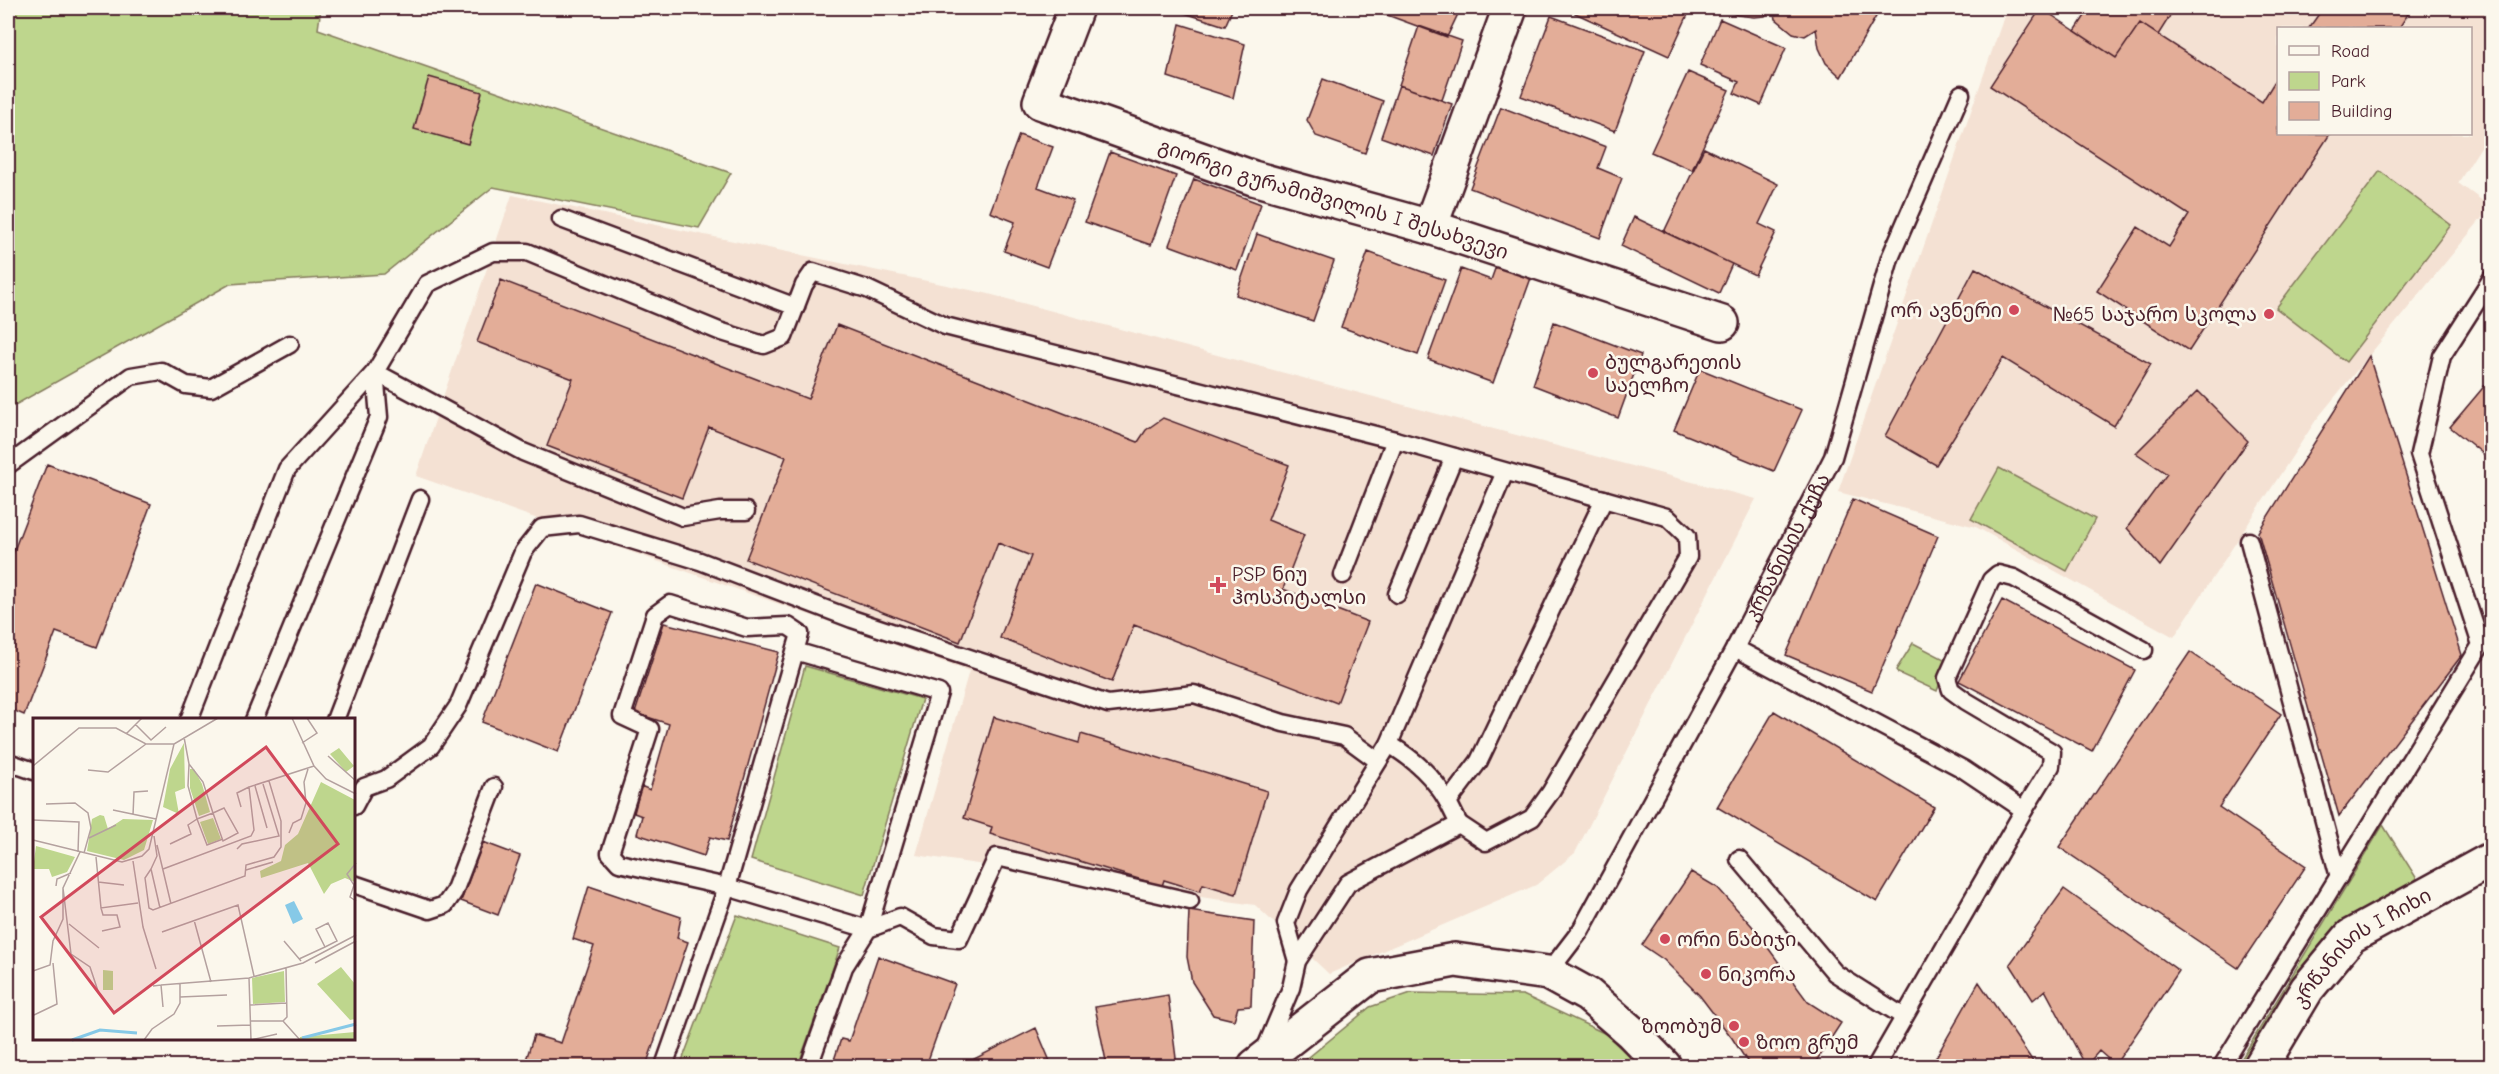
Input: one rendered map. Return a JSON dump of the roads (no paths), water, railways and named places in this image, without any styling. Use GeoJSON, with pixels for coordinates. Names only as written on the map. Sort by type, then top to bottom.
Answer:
{"type":"FeatureCollection","features":[{"type":"Feature","properties":{"kind":"street","name":"გიორგი გურამიშვილის I შესახვევი"},"geometry":{"type":"LineString","coordinates":[[1076,8],[1040,102],[1253,178],[1430,227],[1722,324]]}},
{"type":"Feature","properties":{"kind":"street"},"geometry":{"type":"LineString","coordinates":[[1430,227],[1510,8]]}},
{"type":"Feature","properties":{"kind":"street","name":"კრწანისის I ჩიხი"},"geometry":{"type":"LineString","coordinates":[[2261,1066],[2307,989],[2351,936],[2492,859]]}},
{"type":"Feature","properties":{"kind":"street"},"geometry":{"type":"LineString","coordinates":[[1257,1065],[1370,976],[1455,960],[1548,973],[1588,995],[1631,1032],[1664,1066]]}},
{"type":"Feature","properties":{"kind":"lane","name":"კრწანისის ქუჩა"},"geometry":{"type":"LineString","coordinates":[[1548,973],[1581,930],[1735,648],[1833,457],[1890,258],[1961,94]]}},
{"type":"Feature","properties":{"kind":"lane"},"geometry":{"type":"LineString","coordinates":[[561,219],[796,308]]}},
{"type":"Feature","properties":{"kind":"lane"},"geometry":{"type":"LineString","coordinates":[[190,718],[287,469],[375,372],[427,284],[493,252],[527,252],[719,331],[764,345],[784,337],[804,285],[813,272],[832,276],[945,326],[1395,440],[1605,499],[1667,518],[1687,536],[1688,557],[1550,793],[1532,818],[1486,842],[1459,824],[1437,782],[1415,760],[1389,744]]}},
{"type":"Feature","properties":{"kind":"lane"},"geometry":{"type":"LineString","coordinates":[[2222,1066],[2481,645],[2419,454],[2442,356],[2492,278]]}},
{"type":"Feature","properties":{"kind":"lane"},"geometry":{"type":"LineString","coordinates":[[8,465],[131,376],[161,371],[186,386],[211,388],[290,344]]}},
{"type":"Feature","properties":{"kind":"lane"},"geometry":{"type":"LineString","coordinates":[[375,372],[523,452],[683,517],[720,511],[746,512]]}},
{"type":"Feature","properties":{"kind":"lane"},"geometry":{"type":"LineString","coordinates":[[255,718],[379,417],[375,372]]}},
{"type":"Feature","properties":{"kind":"lane"},"geometry":{"type":"LineString","coordinates":[[1343,575],[1395,440]]}},
{"type":"Feature","properties":{"kind":"lane"},"geometry":{"type":"LineString","coordinates":[[1398,594],[1454,457]]}},
{"type":"Feature","properties":{"kind":"lane"},"geometry":{"type":"LineString","coordinates":[[1297,961],[1286,923],[1299,890],[1389,744],[1505,472]]}},
{"type":"Feature","properties":{"kind":"lane"},"geometry":{"type":"LineString","coordinates":[[336,718],[420,499]]}},
{"type":"Feature","properties":{"kind":"lane"},"geometry":{"type":"LineString","coordinates":[[1448,802],[1479,761],[1605,499]]}},
{"type":"Feature","properties":{"kind":"lane"},"geometry":{"type":"LineString","coordinates":[[356,802],[364,787],[386,778],[431,746],[458,706],[523,552],[542,528],[579,524],[700,561],[852,619],[1108,704],[1194,694],[1283,723],[1344,736],[1378,761]]}},
{"type":"Feature","properties":{"kind":"lane"},"geometry":{"type":"LineString","coordinates":[[2249,541],[2339,877]]}},
{"type":"Feature","properties":{"kind":"lane"},"geometry":{"type":"LineString","coordinates":[[1876,1066],[2051,766],[2052,752],[1966,701],[1951,690],[1947,678],[1991,580],[1998,574],[2014,578],[2144,650]]}},
{"type":"Feature","properties":{"kind":"lane"},"geometry":{"type":"LineString","coordinates":[[664,1066],[727,888],[800,634],[788,626],[747,628],[670,604],[656,615],[622,716],[650,729],[610,854],[619,863],[727,888],[868,929],[900,917],[934,936],[959,939],[997,857],[1190,902]]}},
{"type":"Feature","properties":{"kind":"lane"},"geometry":{"type":"LineString","coordinates":[[1735,648],[1963,769],[2024,810]]}},
{"type":"Feature","properties":{"kind":"lane"},"geometry":{"type":"LineString","coordinates":[[795,651],[939,693],[868,929],[844,967],[809,1066]]}},
{"type":"Feature","properties":{"kind":"lane"},"geometry":{"type":"LineString","coordinates":[[8,762],[33,771]]}},
{"type":"Feature","properties":{"kind":"lane"},"geometry":{"type":"LineString","coordinates":[[356,885],[430,910],[445,905],[454,892],[494,787]]}},
{"type":"Feature","properties":{"kind":"lane"},"geometry":{"type":"LineString","coordinates":[[1257,1065],[1291,988],[1297,961],[1348,883],[1459,824]]}},
{"type":"Feature","properties":{"kind":"lane"},"geometry":{"type":"LineString","coordinates":[[1739,860],[1834,973],[1904,1017]]}},
{"type":"Feature","properties":{"kind":"place","name":"ორ ავნერი"},"geometry":{"type":"Point","coordinates":[2014,310]}},
{"type":"Feature","properties":{"kind":"place","name":"№65 საჯარო სკოლა"},"geometry":{"type":"Point","coordinates":[2269,314]}},
{"type":"Feature","properties":{"kind":"place","name":"ბულგარეთის საელჩო"},"geometry":{"type":"Point","coordinates":[1593,373]}},
{"type":"Feature","properties":{"kind":"place","name":"PSP ნიუ ჰოსპიტალსი"},"geometry":{"type":"Point","coordinates":[1218,585]}},
{"type":"Feature","properties":{"kind":"place","name":"ორი ნაბიჯი"},"geometry":{"type":"Point","coordinates":[1665,939]}},
{"type":"Feature","properties":{"kind":"place","name":"ნიკორა"},"geometry":{"type":"Point","coordinates":[1706,974]}},
{"type":"Feature","properties":{"kind":"place","name":"ზოობუმ"},"geometry":{"type":"Point","coordinates":[1734,1026]}},
{"type":"Feature","properties":{"kind":"place","name":"ზოო გრუმ"},"geometry":{"type":"Point","coordinates":[1744,1042]}}]}
